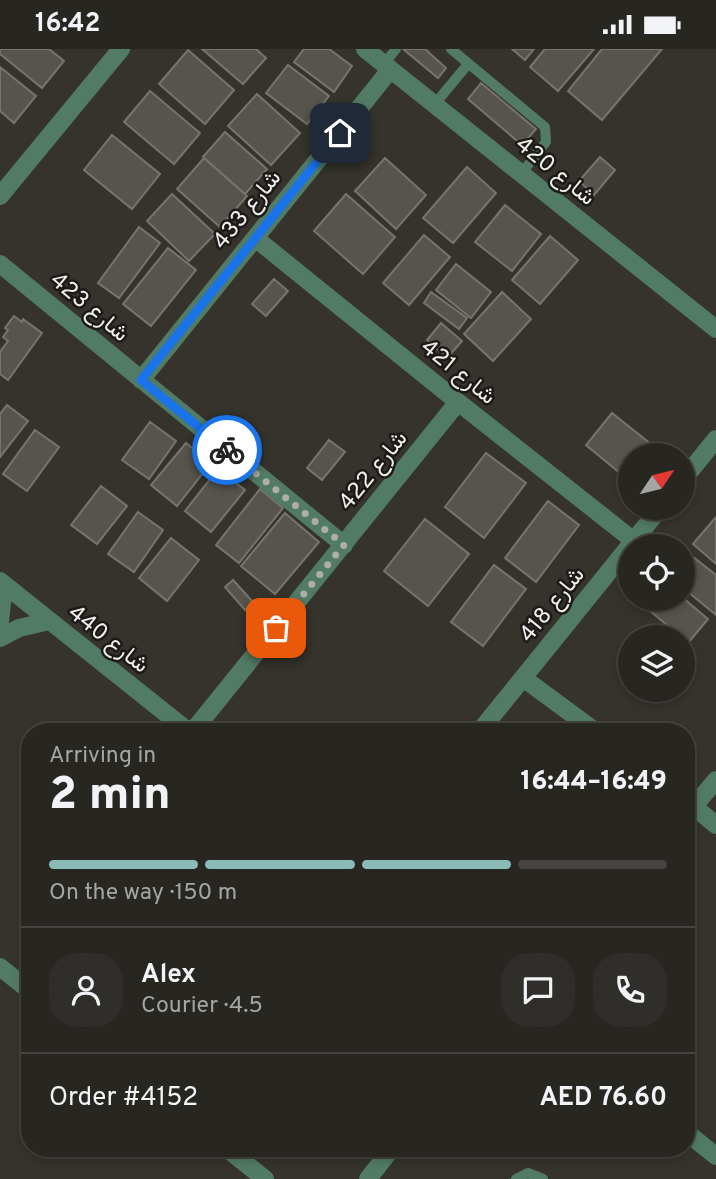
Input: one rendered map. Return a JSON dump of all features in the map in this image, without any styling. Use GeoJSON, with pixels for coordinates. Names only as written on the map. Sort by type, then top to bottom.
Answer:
{"type":"FeatureCollection","features":[{"type":"Feature","properties":{"kind":"street"},"geometry":{"type":"LineString","coordinates":[[0,196],[121,49]]}},
{"type":"Feature","properties":{"kind":"street","name":"شارع 420"},"geometry":{"type":"LineString","coordinates":[[365,49],[716,330]]}},
{"type":"Feature","properties":{"kind":"street","name":"شارع 433"},"geometry":{"type":"LineString","coordinates":[[141,380],[387,67]]}},
{"type":"Feature","properties":{"kind":"street","name":"شارع 421"},"geometry":{"type":"LineString","coordinates":[[255,238],[625,534]]}},
{"type":"Feature","properties":{"kind":"street","name":"شارع 423"},"geometry":{"type":"LineString","coordinates":[[0,264],[344,545]]}},
{"type":"Feature","properties":{"kind":"street","name":"شارع 422"},"geometry":{"type":"LineString","coordinates":[[197,723],[458,403]]}},
{"type":"Feature","properties":{"kind":"street"},"geometry":{"type":"LineString","coordinates":[[695,465],[716,439]]}},
{"type":"Feature","properties":{"kind":"street","name":"شارع 418"},"geometry":{"type":"LineString","coordinates":[[640,534],[651,520]]}},
{"type":"Feature","properties":{"kind":"street","name":"شارع 418"},"geometry":{"type":"LineString","coordinates":[[486,723],[618,561]]}},
{"type":"Feature","properties":{"kind":"street"},"geometry":{"type":"LineString","coordinates":[[0,622],[2,583]]}},
{"type":"Feature","properties":{"kind":"street","name":"شارع 440"},"geometry":{"type":"LineString","coordinates":[[2,583],[180,723]]}},
{"type":"Feature","properties":{"kind":"street"},"geometry":{"type":"LineString","coordinates":[[0,638],[19,628],[49,621]]}},
{"type":"Feature","properties":{"kind":"street"},"geometry":{"type":"LineString","coordinates":[[523,678],[584,723]]}},
{"type":"Feature","properties":{"kind":"street"},"geometry":{"type":"LineString","coordinates":[[695,799],[716,780]]}},
{"type":"Feature","properties":{"kind":"street"},"geometry":{"type":"LineString","coordinates":[[695,807],[716,825]]}},
{"type":"Feature","properties":{"kind":"street"},"geometry":{"type":"LineString","coordinates":[[0,967],[21,984]]}},
{"type":"Feature","properties":{"kind":"street"},"geometry":{"type":"LineString","coordinates":[[695,1139],[716,1156]]}},
{"type":"Feature","properties":{"kind":"street"},"geometry":{"type":"LineString","coordinates":[[237,1157],[265,1179]]}},
{"type":"Feature","properties":{"kind":"street"},"geometry":{"type":"LineString","coordinates":[[368,1179],[385,1157]]}},
{"type":"Feature","properties":{"kind":"lane"},"geometry":{"type":"LineString","coordinates":[[387,67],[396,49]]}},
{"type":"Feature","properties":{"kind":"lane"},"geometry":{"type":"LineString","coordinates":[[451,49],[545,127],[547,142],[521,174]]}},
{"type":"Feature","properties":{"kind":"lane"},"geometry":{"type":"LineString","coordinates":[[434,105],[468,64]]}},
{"type":"Feature","properties":{"kind":"lane"},"geometry":{"type":"LineString","coordinates":[[516,1179],[528,1173],[542,1179]]}},
{"type":"Feature","properties":{"kind":"building"},"geometry":{"type":"Polygon","coordinates":[[[0,49],[49,49],[64,61],[42,88],[0,54],[0,49]]]}},
{"type":"Feature","properties":{"kind":"building"},"geometry":{"type":"Polygon","coordinates":[[[202,49],[256,49],[266,58],[243,84],[202,49]]]}},
{"type":"Feature","properties":{"kind":"building"},"geometry":{"type":"Polygon","coordinates":[[[304,49],[329,49],[352,66],[334,92],[294,62],[304,49]]]}},
{"type":"Feature","properties":{"kind":"building"},"geometry":{"type":"Polygon","coordinates":[[[403,49],[425,49],[446,68],[438,78],[403,49]]]}},
{"type":"Feature","properties":{"kind":"building"},"geometry":{"type":"Polygon","coordinates":[[[512,49],[534,49],[525,60],[512,49]]]}},
{"type":"Feature","properties":{"kind":"building"},"geometry":{"type":"Polygon","coordinates":[[[545,49],[594,49],[558,91],[530,67],[545,49]]]}},
{"type":"Feature","properties":{"kind":"building"},"geometry":{"type":"Polygon","coordinates":[[[602,49],[662,49],[602,120],[568,91],[602,49]]]}},
{"type":"Feature","properties":{"kind":"building"},"geometry":{"type":"Polygon","coordinates":[[[188,50],[234,90],[205,124],[159,84],[188,50]]]}},
{"type":"Feature","properties":{"kind":"building"},"geometry":{"type":"Polygon","coordinates":[[[288,65],[329,96],[307,124],[266,93],[288,65]]]}},
{"type":"Feature","properties":{"kind":"building"},"geometry":{"type":"Polygon","coordinates":[[[0,67],[36,96],[14,123],[0,111],[0,67]]]}},
{"type":"Feature","properties":{"kind":"building"},"geometry":{"type":"Polygon","coordinates":[[[481,83],[536,129],[522,145],[468,99],[481,83]]]}},
{"type":"Feature","properties":{"kind":"building"},"geometry":{"type":"Polygon","coordinates":[[[150,91],[200,133],[174,164],[124,122],[150,91]]]}},
{"type":"Feature","properties":{"kind":"building"},"geometry":{"type":"Polygon","coordinates":[[[257,94],[300,133],[271,165],[228,126],[257,94]]]}},
{"type":"Feature","properties":{"kind":"building"},"geometry":{"type":"Polygon","coordinates":[[[225,132],[267,169],[245,194],[203,157],[225,132]]]}},
{"type":"Feature","properties":{"kind":"building"},"geometry":{"type":"Polygon","coordinates":[[[112,135],[160,174],[132,209],[84,170],[112,135]]]}},
{"type":"Feature","properties":{"kind":"building"},"geometry":{"type":"Polygon","coordinates":[[[600,157],[615,170],[594,195],[579,181],[600,157]]]}},
{"type":"Feature","properties":{"kind":"building"},"geometry":{"type":"Polygon","coordinates":[[[204,158],[247,196],[220,227],[177,189],[204,158]]]}},
{"type":"Feature","properties":{"kind":"building"},"geometry":{"type":"Polygon","coordinates":[[[385,158],[426,195],[396,229],[355,191],[385,158]]]}},
{"type":"Feature","properties":{"kind":"building"},"geometry":{"type":"Polygon","coordinates":[[[467,167],[496,193],[453,243],[423,218],[467,167]]]}},
{"type":"Feature","properties":{"kind":"building"},"geometry":{"type":"Polygon","coordinates":[[[172,194],[215,234],[189,261],[147,221],[172,194]]]}},
{"type":"Feature","properties":{"kind":"building"},"geometry":{"type":"Polygon","coordinates":[[[346,194],[395,237],[363,274],[314,231],[346,194]]]}},
{"type":"Feature","properties":{"kind":"building"},"geometry":{"type":"Polygon","coordinates":[[[505,205],[541,234],[512,271],[475,242],[505,205]]]}},
{"type":"Feature","properties":{"kind":"building"},"geometry":{"type":"Polygon","coordinates":[[[139,227],[160,243],[119,298],[98,283],[139,227]]]}},
{"type":"Feature","properties":{"kind":"building"},"geometry":{"type":"Polygon","coordinates":[[[424,235],[450,257],[409,305],[383,283],[424,235]]]}},
{"type":"Feature","properties":{"kind":"building"},"geometry":{"type":"Polygon","coordinates":[[[550,236],[578,260],[540,304],[512,280],[550,236]]]}},
{"type":"Feature","properties":{"kind":"building"},"geometry":{"type":"Polygon","coordinates":[[[168,248],[196,270],[151,326],[123,304],[168,248]]]}},
{"type":"Feature","properties":{"kind":"building"},"geometry":{"type":"Polygon","coordinates":[[[456,264],[491,292],[471,318],[436,290],[456,264]]]}},
{"type":"Feature","properties":{"kind":"building"},"geometry":{"type":"Polygon","coordinates":[[[274,279],[288,291],[266,316],[252,304],[274,279]]]}},
{"type":"Feature","properties":{"kind":"building"},"geometry":{"type":"Polygon","coordinates":[[[431,292],[467,318],[459,329],[424,303],[431,292]]]}},
{"type":"Feature","properties":{"kind":"building"},"geometry":{"type":"Polygon","coordinates":[[[502,292],[531,319],[493,361],[464,334],[502,292]]]}},
{"type":"Feature","properties":{"kind":"building"},"geometry":{"type":"Polygon","coordinates":[[[14,316],[22,322],[23,319],[42,333],[8,380],[0,374],[0,352],[8,341],[3,337],[8,330],[5,328],[14,316]]]}},
{"type":"Feature","properties":{"kind":"building"},"geometry":{"type":"Polygon","coordinates":[[[441,323],[462,341],[447,358],[427,340],[441,323]]]}},
{"type":"Feature","properties":{"kind":"building"},"geometry":{"type":"Polygon","coordinates":[[[7,405],[28,421],[0,457],[0,414],[7,405]]]}},
{"type":"Feature","properties":{"kind":"building"},"geometry":{"type":"Polygon","coordinates":[[[612,413],[650,443],[618,443],[618,471],[586,445],[612,413]]]}},
{"type":"Feature","properties":{"kind":"building"},"geometry":{"type":"Polygon","coordinates":[[[150,422],[176,441],[149,479],[122,460],[150,422]]]}},
{"type":"Feature","properties":{"kind":"building"},"geometry":{"type":"Polygon","coordinates":[[[35,430],[59,447],[27,491],[3,474],[35,430]]]}},
{"type":"Feature","properties":{"kind":"building"},"geometry":{"type":"Polygon","coordinates":[[[329,440],[345,452],[322,480],[307,468],[329,440]]]}},
{"type":"Feature","properties":{"kind":"building"},"geometry":{"type":"Polygon","coordinates":[[[186,443],[211,463],[177,506],[151,485],[186,443]]]}},
{"type":"Feature","properties":{"kind":"building"},"geometry":{"type":"Polygon","coordinates":[[[486,453],[526,483],[484,538],[445,507],[486,453]]]}},
{"type":"Feature","properties":{"kind":"building"},"geometry":{"type":"Polygon","coordinates":[[[218,469],[245,490],[211,532],[185,511],[218,469]]]}},
{"type":"Feature","properties":{"kind":"building"},"geometry":{"type":"Polygon","coordinates":[[[101,486],[127,506],[97,544],[71,525],[101,486]]]}},
{"type":"Feature","properties":{"kind":"building"},"geometry":{"type":"Polygon","coordinates":[[[260,489],[283,508],[239,563],[216,545],[260,489]]]}},
{"type":"Feature","properties":{"kind":"building"},"geometry":{"type":"Polygon","coordinates":[[[548,501],[579,525],[536,582],[505,558],[548,501]]]}},
{"type":"Feature","properties":{"kind":"building"},"geometry":{"type":"Polygon","coordinates":[[[138,512],[163,530],[134,572],[108,554],[138,512]]]}},
{"type":"Feature","properties":{"kind":"building"},"geometry":{"type":"Polygon","coordinates":[[[285,513],[319,542],[275,594],[241,566],[285,513]]]}},
{"type":"Feature","properties":{"kind":"building"},"geometry":{"type":"Polygon","coordinates":[[[715,518],[716,564],[695,546],[695,542],[715,518]]]}},
{"type":"Feature","properties":{"kind":"building"},"geometry":{"type":"Polygon","coordinates":[[[425,519],[469,554],[428,606],[384,571],[425,519]]]}},
{"type":"Feature","properties":{"kind":"building"},"geometry":{"type":"Polygon","coordinates":[[[171,538],[199,560],[167,601],[139,578],[171,538]]]}},
{"type":"Feature","properties":{"kind":"building"},"geometry":{"type":"Polygon","coordinates":[[[695,558],[716,575],[716,615],[695,598],[695,558]]]}},
{"type":"Feature","properties":{"kind":"building"},"geometry":{"type":"Polygon","coordinates":[[[494,565],[526,589],[483,646],[451,622],[494,565]]]}},
{"type":"Feature","properties":{"kind":"building"},"geometry":{"type":"Polygon","coordinates":[[[233,580],[253,602],[245,610],[225,587],[233,580]]]}},
{"type":"Feature","properties":{"kind":"building"},"geometry":{"type":"Polygon","coordinates":[[[695,608],[708,619],[695,635],[695,625],[667,625],[650,611],[695,611],[695,608]]]}},
{"type":"Feature","properties":{"kind":"way so far"},"geometry":{"type":"LineString","coordinates":[[227,450],[344,545],[276,628]]}},
{"type":"Feature","properties":{"kind":"route"},"geometry":{"type":"LineString","coordinates":[[227,450],[141,380],[340,133]]}}]}
